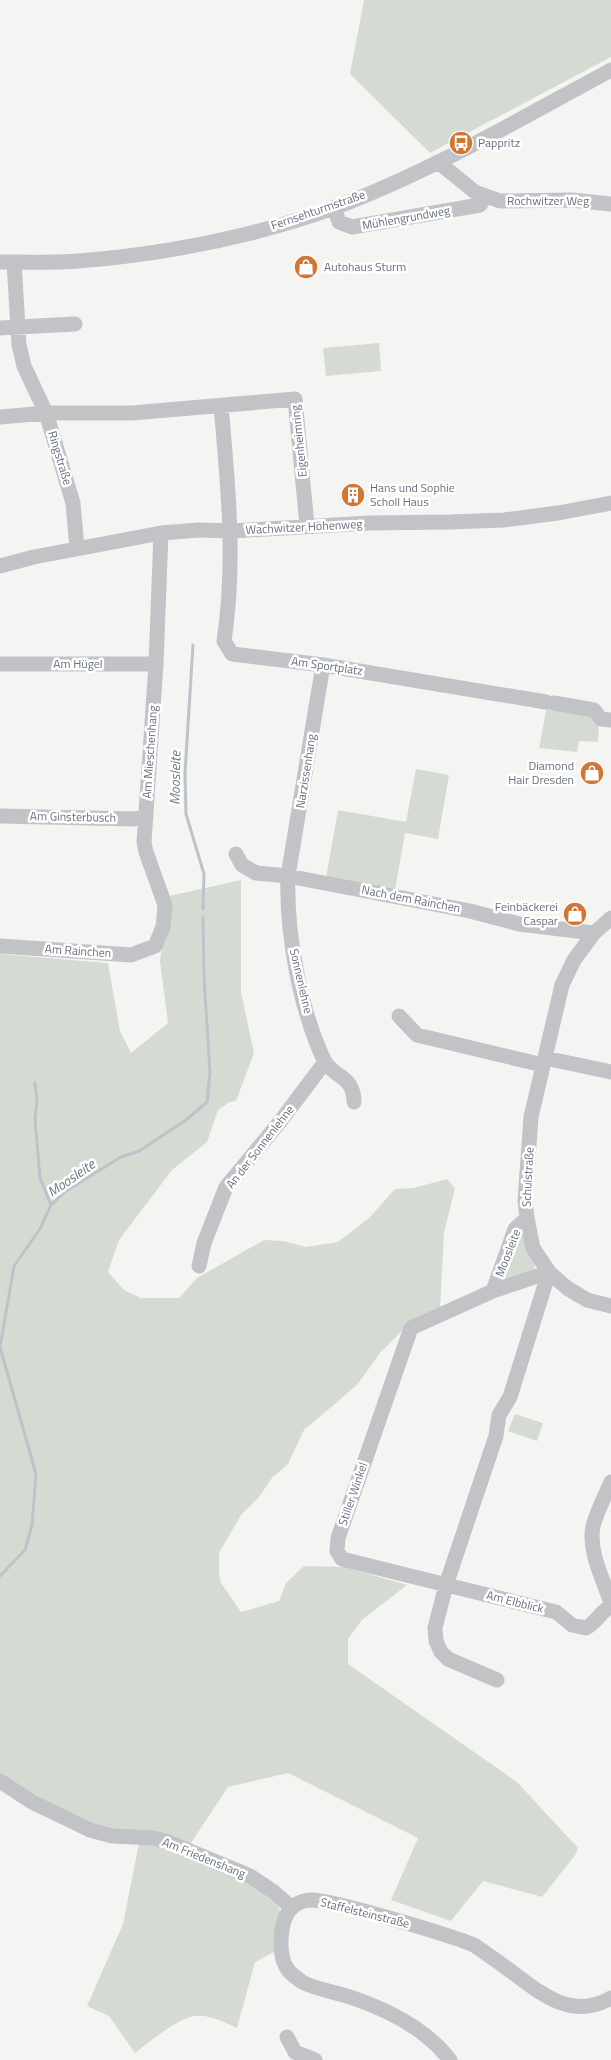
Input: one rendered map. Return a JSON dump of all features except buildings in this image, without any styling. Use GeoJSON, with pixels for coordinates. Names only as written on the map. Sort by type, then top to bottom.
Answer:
{"type":"FeatureCollection","features":[{"type":"Feature","properties":{"kind":"street","name":"Fernsehturmstraße"},"geometry":{"type":"LineString","coordinates":[[7,262],[77,261],[195,246],[260,230],[334,207],[438,162],[611,70]]}},
{"type":"Feature","properties":{"kind":"street","name":"Rochwitzer Weg"},"geometry":{"type":"LineString","coordinates":[[438,162],[475,192],[500,201],[572,200],[611,204]]}},
{"type":"Feature","properties":{"kind":"street","name":"Mühlengrundweg"},"geometry":{"type":"LineString","coordinates":[[334,207],[339,222],[352,227],[480,205],[486,197]]}},
{"type":"Feature","properties":{"kind":"street","name":"Ringstraße"},"geometry":{"type":"LineString","coordinates":[[7,262],[24,366],[46,414],[73,503],[77,549]]}},
{"type":"Feature","properties":{"kind":"street"},"geometry":{"type":"LineString","coordinates":[[0,328],[75,324]]}},
{"type":"Feature","properties":{"kind":"street","name":"Eigenheimring"},"geometry":{"type":"LineString","coordinates":[[46,414],[132,413],[295,399],[307,526]]}},
{"type":"Feature","properties":{"kind":"street"},"geometry":{"type":"LineString","coordinates":[[221,406],[231,531]]}},
{"type":"Feature","properties":{"kind":"street"},"geometry":{"type":"LineString","coordinates":[[0,417],[46,414]]}},
{"type":"Feature","properties":{"kind":"street","name":"Wachwitzer Höhenweg"},"geometry":{"type":"LineString","coordinates":[[0,566],[161,533],[504,520],[558,513],[611,503]]}},
{"type":"Feature","properties":{"kind":"street"},"geometry":{"type":"LineString","coordinates":[[160,554],[187,531]]}},
{"type":"Feature","properties":{"kind":"street","name":"Am Sportplatz"},"geometry":{"type":"LineString","coordinates":[[231,531],[228,611],[224,641],[232,654],[323,665],[594,710],[601,719],[611,720]]}},
{"type":"Feature","properties":{"kind":"street","name":"Am Mieschenhang"},"geometry":{"type":"LineString","coordinates":[[155,946],[163,927],[166,905],[144,842],[156,664],[161,533]]}},
{"type":"Feature","properties":{"kind":"street","name":"Am Hügel"},"geometry":{"type":"LineString","coordinates":[[0,664],[156,664]]}},
{"type":"Feature","properties":{"kind":"street","name":"Narzissenhang"},"geometry":{"type":"LineString","coordinates":[[288,876],[323,665]]}},
{"type":"Feature","properties":{"kind":"street","name":"Am Ginsterbusch"},"geometry":{"type":"LineString","coordinates":[[0,816],[134,819],[146,816]]}},
{"type":"Feature","properties":{"kind":"street","name":"Nach dem Rainchen"},"geometry":{"type":"LineString","coordinates":[[236,854],[242,865],[248,870],[470,911],[519,924],[594,934]]}},
{"type":"Feature","properties":{"kind":"street","name":"Sonnenlehne"},"geometry":{"type":"LineString","coordinates":[[288,876],[287,898],[293,950],[303,1001],[325,1062],[351,1086],[354,1092],[354,1102]]}},
{"type":"Feature","properties":{"kind":"street","name":"Schulstraße"},"geometry":{"type":"LineString","coordinates":[[611,918],[594,934],[574,960],[562,985],[531,1117],[525,1200],[533,1248],[549,1272],[567,1288],[588,1300],[611,1306]]}},
{"type":"Feature","properties":{"kind":"street","name":"Am Rainchen"},"geometry":{"type":"LineString","coordinates":[[0,946],[131,955],[155,946]]}},
{"type":"Feature","properties":{"kind":"street"},"geometry":{"type":"LineString","coordinates":[[399,1016],[417,1035],[544,1062],[611,1072]]}},
{"type":"Feature","properties":{"kind":"street","name":"An der Sonnenlehne"},"geometry":{"type":"LineString","coordinates":[[199,1266],[204,1243],[226,1187],[325,1062]]}},
{"type":"Feature","properties":{"kind":"street","name":"Moosleite"},"geometry":{"type":"LineString","coordinates":[[493,1291],[515,1229],[527,1218]]}},
{"type":"Feature","properties":{"kind":"street"},"geometry":{"type":"LineString","coordinates":[[497,1680],[458,1665],[441,1652],[436,1641],[435,1628],[446,1585],[496,1436],[509,1417],[510,1397],[549,1272]]}},
{"type":"Feature","properties":{"kind":"street","name":"Moosleite"},"geometry":{"type":"LineString","coordinates":[[411,1328],[493,1291],[549,1272]]}},
{"type":"Feature","properties":{"kind":"street","name":"Stiller Winkel"},"geometry":{"type":"LineString","coordinates":[[411,1328],[338,1538],[337,1551],[342,1559],[446,1585]]}},
{"type":"Feature","properties":{"kind":"street"},"geometry":{"type":"LineString","coordinates":[[611,1482],[597,1514],[592,1540],[594,1554],[611,1603]]}},
{"type":"Feature","properties":{"kind":"street"},"geometry":{"type":"LineString","coordinates":[[452,1570],[461,1576],[465,1589]]}},
{"type":"Feature","properties":{"kind":"street","name":"Am Elbblick"},"geometry":{"type":"LineString","coordinates":[[446,1585],[556,1612],[572,1625],[586,1628],[594,1624],[605,1609],[611,1606]]}},
{"type":"Feature","properties":{"kind":"street","name":"Am Friedenshang"},"geometry":{"type":"LineString","coordinates":[[0,1781],[32,1802],[90,1830],[112,1836],[147,1837],[168,1842],[242,1872],[274,1892],[292,1908]]}},
{"type":"Feature","properties":{"kind":"street","name":"Staffelsteinstraße"},"geometry":{"type":"LineString","coordinates":[[292,1908],[302,1902],[311,1900],[334,1904],[461,1940],[474,1945],[542,1994],[561,2003],[588,2006],[611,1998]]}},
{"type":"Feature","properties":{"kind":"street"},"geometry":{"type":"LineString","coordinates":[[292,1908],[281,1930],[282,1951],[287,1969],[302,1982],[354,1998],[418,2030],[439,2046],[450,2060]]}},
{"type":"Feature","properties":{"kind":"street"},"geometry":{"type":"LineString","coordinates":[[287,2037],[295,2052],[315,2060]]}},
{"type":"Feature","properties":{"kind":"shaded area"},"geometry":{"type":"Polygon","coordinates":[[[364,0],[611,0],[611,57],[430,153],[350,74],[364,0]]]}},
{"type":"Feature","properties":{"kind":"shaded area"},"geometry":{"type":"Polygon","coordinates":[[[379,343],[381,371],[326,376],[323,348],[379,343]]]}},
{"type":"Feature","properties":{"kind":"shaded area"},"geometry":{"type":"Polygon","coordinates":[[[547,706],[587,713],[599,724],[598,742],[579,741],[577,752],[539,748],[547,706]]]}},
{"type":"Feature","properties":{"kind":"shaded area"},"geometry":{"type":"Polygon","coordinates":[[[416,769],[449,775],[438,839],[405,833],[395,890],[326,878],[338,810],[406,822],[416,769]]]}},
{"type":"Feature","properties":{"kind":"shaded area"},"geometry":{"type":"Polygon","coordinates":[[[241,880],[241,992],[254,1053],[236,1101],[230,1102],[218,1110],[207,1142],[172,1170],[119,1240],[108,1272],[124,1290],[141,1298],[179,1298],[197,1278],[264,1240],[283,1241],[306,1247],[338,1242],[369,1218],[395,1189],[414,1188],[447,1179],[455,1188],[444,1233],[440,1308],[407,1326],[380,1353],[357,1385],[304,1430],[288,1464],[272,1478],[259,1497],[241,1515],[219,1553],[221,1583],[241,1612],[279,1601],[286,1583],[304,1566],[345,1567],[407,1585],[362,1620],[348,1639],[348,1664],[517,1782],[578,1848],[576,1854],[542,1897],[483,1881],[451,1921],[391,1900],[418,1838],[288,1773],[228,1787],[189,1846],[92,1828],[0,1775],[0,954],[108,963],[120,1031],[131,1053],[168,1023],[160,961],[169,896],[241,880]]]}},
{"type":"Feature","properties":{"kind":"shaded area"},"geometry":{"type":"Polygon","coordinates":[[[521,1229],[536,1263],[533,1272],[503,1284],[521,1229]]]}},
{"type":"Feature","properties":{"kind":"shaded area"},"geometry":{"type":"Polygon","coordinates":[[[515,1414],[543,1423],[537,1441],[508,1431],[515,1414]]]}},
{"type":"Feature","properties":{"kind":"shaded area"},"geometry":{"type":"Polygon","coordinates":[[[152,1841],[248,1878],[278,1905],[281,1914],[276,1951],[255,1962],[237,2028],[211,2017],[195,2016],[180,2021],[135,2053],[109,2016],[87,2006],[123,1924],[139,1843],[152,1841]]]}},
{"type":"Feature","properties":{"kind":"waterway","name":"Moosleite"},"geometry":{"type":"LineString","coordinates":[[193,645],[185,773],[186,814],[204,874],[203,909]]}},
{"type":"Feature","properties":{"kind":"waterway","name":"Moosleite"},"geometry":{"type":"LineString","coordinates":[[0,1576],[25,1550],[32,1525],[36,1474],[0,1347],[14,1266],[40,1229],[51,1205],[66,1191],[121,1157],[139,1151],[186,1120],[207,1102],[210,1073],[204,977],[203,917]]}},
{"type":"Feature","properties":{"kind":"waterway"},"geometry":{"type":"LineString","coordinates":[[35,1083],[37,1100],[35,1119],[40,1178],[51,1205]]}},
{"type":"Feature","properties":{"kind":"place","name":"Pappritz"},"geometry":{"type":"Point","coordinates":[461,143]}},
{"type":"Feature","properties":{"kind":"place","name":"Autohaus Sturm"},"geometry":{"type":"Point","coordinates":[306,267]}},
{"type":"Feature","properties":{"kind":"place","name":"Hans und Sophie Scholl Haus"},"geometry":{"type":"Point","coordinates":[353,495]}},
{"type":"Feature","properties":{"kind":"place","name":"Diamond Hair Dresden"},"geometry":{"type":"Point","coordinates":[592,773]}},
{"type":"Feature","properties":{"kind":"place","name":"Feinbäckerei Caspar"},"geometry":{"type":"Point","coordinates":[575,914]}}]}
